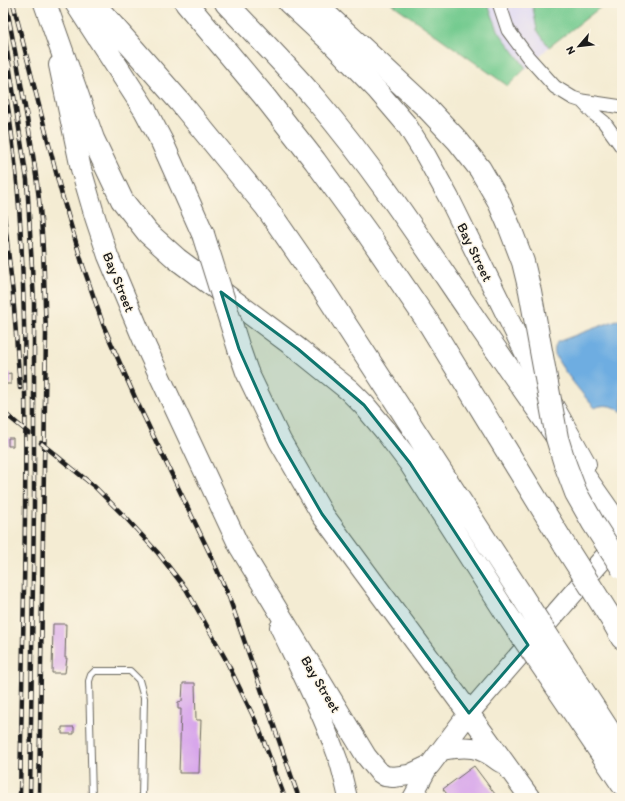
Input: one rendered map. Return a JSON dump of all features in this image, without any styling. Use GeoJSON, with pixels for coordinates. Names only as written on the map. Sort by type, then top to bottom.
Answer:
{"type":"FeatureCollection","features":[{"type":"Feature","properties":{"kind":"highway"},"geometry":{"type":"LineString","coordinates":[[45,3],[93,139],[122,200],[148,233],[177,259],[298,349],[349,390],[364,406],[385,430],[410,463],[506,613],[555,667],[622,751]]}},
{"type":"Feature","properties":{"kind":"highway"},"geometry":{"type":"LineString","coordinates":[[76,3],[145,110],[162,142],[203,234],[247,372],[280,441],[322,514],[469,713]]}},
{"type":"Feature","properties":{"kind":"highway"},"geometry":{"type":"LineString","coordinates":[[186,3],[264,96],[315,161],[368,234],[430,325],[617,629]]}},
{"type":"Feature","properties":{"kind":"highway"},"geometry":{"type":"LineString","coordinates":[[226,3],[285,64],[347,138],[408,220],[622,529]]}},
{"type":"Feature","properties":{"kind":"highway"},"geometry":{"type":"LineString","coordinates":[[314,3],[427,108],[458,141],[480,169],[498,200],[523,262],[557,438],[565,464],[576,493],[622,568]]}},
{"type":"Feature","properties":{"kind":"highway"},"geometry":{"type":"LineString","coordinates":[[98,8],[180,102],[266,207],[324,291],[520,593],[555,667],[622,784]]}},
{"type":"Feature","properties":{"kind":"main road","name":"Bay Street"},"geometry":{"type":"LineString","coordinates":[[45,3],[60,65],[81,169],[108,256],[150,357],[239,546],[366,756],[379,772],[385,776],[400,777],[430,766]]}},
{"type":"Feature","properties":{"kind":"main road","name":"Bay Street"},"geometry":{"type":"LineString","coordinates":[[288,3],[332,44],[377,90],[406,124],[426,156],[448,198],[534,371],[622,529]]}},
{"type":"Feature","properties":{"kind":"main road"},"geometry":{"type":"LineString","coordinates":[[430,766],[469,713],[622,537]]}},
{"type":"Feature","properties":{"kind":"main road"},"geometry":{"type":"LineString","coordinates":[[469,713],[530,798]]}},
{"type":"Feature","properties":{"kind":"main road"},"geometry":{"type":"LineString","coordinates":[[442,750],[458,746],[479,749],[492,756],[511,771]]}},
{"type":"Feature","properties":{"kind":"street"},"geometry":{"type":"LineString","coordinates":[[499,3],[508,30],[536,67],[555,87],[582,102],[622,107]]}},
{"type":"Feature","properties":{"kind":"street"},"geometry":{"type":"LineString","coordinates":[[582,102],[604,122],[622,148]]}},
{"type":"Feature","properties":{"kind":"street","name":"Bay Street"},"geometry":{"type":"LineString","coordinates":[[239,546],[312,695],[338,761],[348,798]]}},
{"type":"Feature","properties":{"kind":"street"},"geometry":{"type":"LineString","coordinates":[[412,798],[430,766]]}},
{"type":"Feature","properties":{"kind":"lane"},"geometry":{"type":"LineString","coordinates":[[92,798],[89,681],[91,675],[95,671],[130,671],[139,680],[144,698],[142,798]]}},
{"type":"Feature","properties":{"kind":"highlighted area"},"geometry":{"type":"Polygon","coordinates":[[[221,292],[298,349],[364,405],[410,463],[528,645],[469,713],[322,514],[280,441],[239,349],[221,292]]]}},
{"type":"Feature","properties":{"kind":"shaded area"},"geometry":{"type":"Polygon","coordinates":[[[391,3],[606,3],[549,47],[508,86],[391,3]]]}},
{"type":"Feature","properties":{"kind":"green space"},"geometry":{"type":"Polygon","coordinates":[[[391,3],[488,5],[499,32],[526,68],[508,86],[391,3]]]}},
{"type":"Feature","properties":{"kind":"green space"},"geometry":{"type":"Polygon","coordinates":[[[532,3],[606,3],[549,47],[537,30],[532,3]]]}},
{"type":"Feature","properties":{"kind":"water"},"geometry":{"type":"Polygon","coordinates":[[[622,318],[622,412],[609,406],[598,406],[595,408],[567,374],[557,359],[555,347],[557,342],[622,318]]]}},
{"type":"Feature","properties":{"kind":"building"},"geometry":{"type":"Polygon","coordinates":[[[11,373],[11,384],[4,384],[5,374],[11,373]]]}},
{"type":"Feature","properties":{"kind":"building"},"geometry":{"type":"Polygon","coordinates":[[[8,438],[13,438],[13,446],[8,446],[8,438]]]}},
{"type":"Feature","properties":{"kind":"building"},"geometry":{"type":"Polygon","coordinates":[[[53,624],[66,624],[65,658],[67,658],[65,673],[52,673],[53,624]]]}},
{"type":"Feature","properties":{"kind":"building"},"geometry":{"type":"Polygon","coordinates":[[[183,683],[195,683],[196,720],[201,720],[199,773],[179,773],[181,709],[178,709],[178,702],[182,701],[183,683]]]}},
{"type":"Feature","properties":{"kind":"building"},"geometry":{"type":"Polygon","coordinates":[[[62,727],[74,727],[74,734],[62,734],[62,727]]]}},
{"type":"Feature","properties":{"kind":"building"},"geometry":{"type":"Polygon","coordinates":[[[474,766],[498,798],[450,798],[443,789],[474,766]]]}},
{"type":"Feature","properties":{"kind":"railway"},"geometry":{"type":"LineString","coordinates":[[6,3],[34,160],[41,221],[43,258],[46,334],[39,798]]}},
{"type":"Feature","properties":{"kind":"railway"},"geometry":{"type":"LineString","coordinates":[[13,3],[61,192],[83,266],[104,327],[137,402],[211,556],[229,597],[299,798]]}},
{"type":"Feature","properties":{"kind":"railway"},"geometry":{"type":"LineString","coordinates":[[3,25],[27,180],[34,302],[34,506],[30,798]]}},
{"type":"Feature","properties":{"kind":"railway"},"geometry":{"type":"LineString","coordinates":[[3,78],[18,194],[24,311],[25,491],[20,798]]}},
{"type":"Feature","properties":{"kind":"railway"},"geometry":{"type":"LineString","coordinates":[[3,206],[13,294],[20,388]]}},
{"type":"Feature","properties":{"kind":"railway"},"geometry":{"type":"LineString","coordinates":[[3,412],[29,433]]}},
{"type":"Feature","properties":{"kind":"railway"},"geometry":{"type":"LineString","coordinates":[[41,443],[95,487],[126,518],[158,553],[186,589],[225,658],[258,726],[285,798]]}}]}
